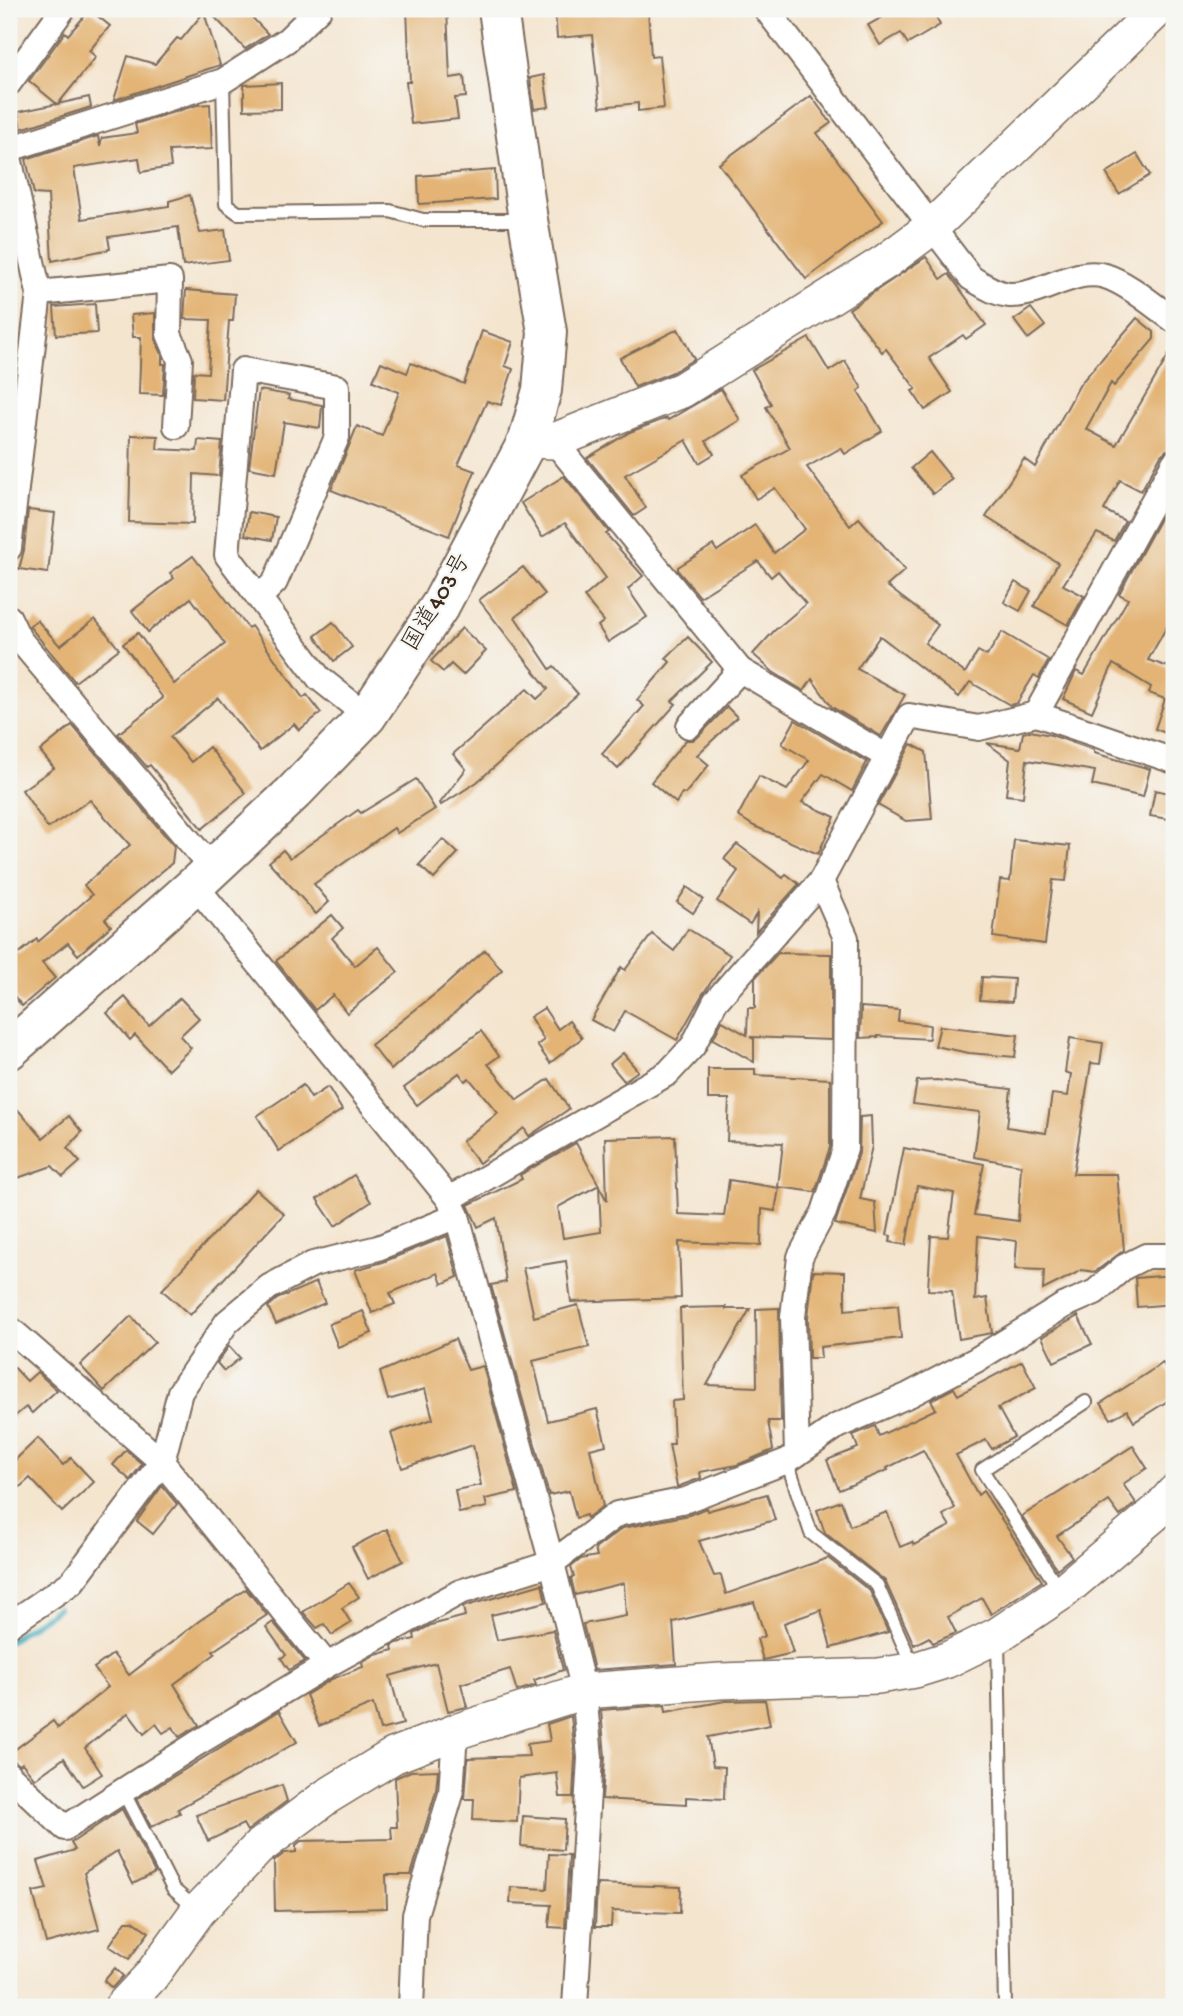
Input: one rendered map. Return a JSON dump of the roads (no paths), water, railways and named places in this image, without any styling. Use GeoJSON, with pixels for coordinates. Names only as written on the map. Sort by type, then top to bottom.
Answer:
{"type":"FeatureCollection","features":[{"type":"Feature","properties":{"kind":"highway","name":"国道403号"},"geometry":{"type":"LineString","coordinates":[[9,1050],[294,792],[367,716],[441,604],[541,441],[547,332],[498,9]]}},
{"type":"Feature","properties":{"kind":"street"},"geometry":{"type":"LineString","coordinates":[[9,83],[64,9]]}},
{"type":"Feature","properties":{"kind":"street"},"geometry":{"type":"LineString","coordinates":[[9,149],[223,81],[286,40],[319,9]]}},
{"type":"Feature","properties":{"kind":"street"},"geometry":{"type":"LineString","coordinates":[[766,9],[971,278],[992,291],[1011,295],[1084,275],[1104,276],[1174,320]]}},
{"type":"Feature","properties":{"kind":"street"},"geometry":{"type":"LineString","coordinates":[[886,756],[740,670],[541,441],[682,390],[885,262],[932,227],[1158,9]]}},
{"type":"Feature","properties":{"kind":"street"},"geometry":{"type":"LineString","coordinates":[[9,157],[39,293],[9,548]]}},
{"type":"Feature","properties":{"kind":"street"},"geometry":{"type":"LineString","coordinates":[[39,293],[170,280],[169,334],[180,360],[176,426]]}},
{"type":"Feature","properties":{"kind":"street"},"geometry":{"type":"LineString","coordinates":[[259,598],[275,582],[337,436],[337,387],[243,370],[227,555],[259,598],[319,678],[367,716]]}},
{"type":"Feature","properties":{"kind":"street"},"geometry":{"type":"LineString","coordinates":[[1037,714],[1174,463]]}},
{"type":"Feature","properties":{"kind":"street"},"geometry":{"type":"LineString","coordinates":[[12,633],[203,876],[453,1208],[552,1563],[584,1690],[590,1758],[575,2007]]}},
{"type":"Feature","properties":{"kind":"street"},"geometry":{"type":"LineString","coordinates":[[689,726],[740,670]]}},
{"type":"Feature","properties":{"kind":"street"},"geometry":{"type":"LineString","coordinates":[[9,1625],[72,1582],[162,1462],[180,1392],[227,1322],[269,1287],[313,1264],[378,1248],[453,1208],[668,1073],[694,1046],[715,1002],[821,881],[909,716],[978,728],[1037,714],[1174,761]]}},
{"type":"Feature","properties":{"kind":"street"},"geometry":{"type":"LineString","coordinates":[[792,1457],[793,1317],[800,1258],[824,1212],[845,1149],[846,938],[821,881]]}},
{"type":"Feature","properties":{"kind":"street"},"geometry":{"type":"LineString","coordinates":[[9,1775],[65,1828],[195,1744],[327,1665],[460,1592],[552,1563],[617,1514],[686,1500],[792,1457],[837,1426],[909,1395],[976,1360],[1063,1306],[1095,1292],[1124,1267],[1146,1256],[1174,1256]]}},
{"type":"Feature","properties":{"kind":"street"},"geometry":{"type":"LineString","coordinates":[[9,1329],[162,1462],[327,1665]]}},
{"type":"Feature","properties":{"kind":"street"},"geometry":{"type":"LineString","coordinates":[[122,2007],[151,1976],[198,1911],[258,1848],[326,1797],[393,1756],[455,1732],[584,1690],[720,1681],[878,1676],[915,1670],[947,1660],[998,1635],[1062,1592],[1160,1509],[1174,1493]]}},
{"type":"Feature","properties":{"kind":"street"},"geometry":{"type":"LineString","coordinates":[[411,2007],[415,1915],[451,1794],[455,1732]]}},
{"type":"Feature","properties":{"kind":"lane"},"geometry":{"type":"LineString","coordinates":[[223,81],[226,204],[238,213],[390,211],[423,220],[528,220]]}},
{"type":"Feature","properties":{"kind":"lane"},"geometry":{"type":"LineString","coordinates":[[1062,1592],[982,1470],[1086,1402]]}},
{"type":"Feature","properties":{"kind":"lane"},"geometry":{"type":"LineString","coordinates":[[792,1457],[811,1533],[877,1585],[915,1670]]}},
{"type":"Feature","properties":{"kind":"lane"},"geometry":{"type":"LineString","coordinates":[[998,1635],[1005,2007]]}},
{"type":"Feature","properties":{"kind":"lane"},"geometry":{"type":"LineString","coordinates":[[123,1791],[173,1889],[198,1911]]}},
{"type":"Feature","properties":{"kind":"waterway"},"geometry":{"type":"LineString","coordinates":[[9,1641],[58,1608]]}}]}
